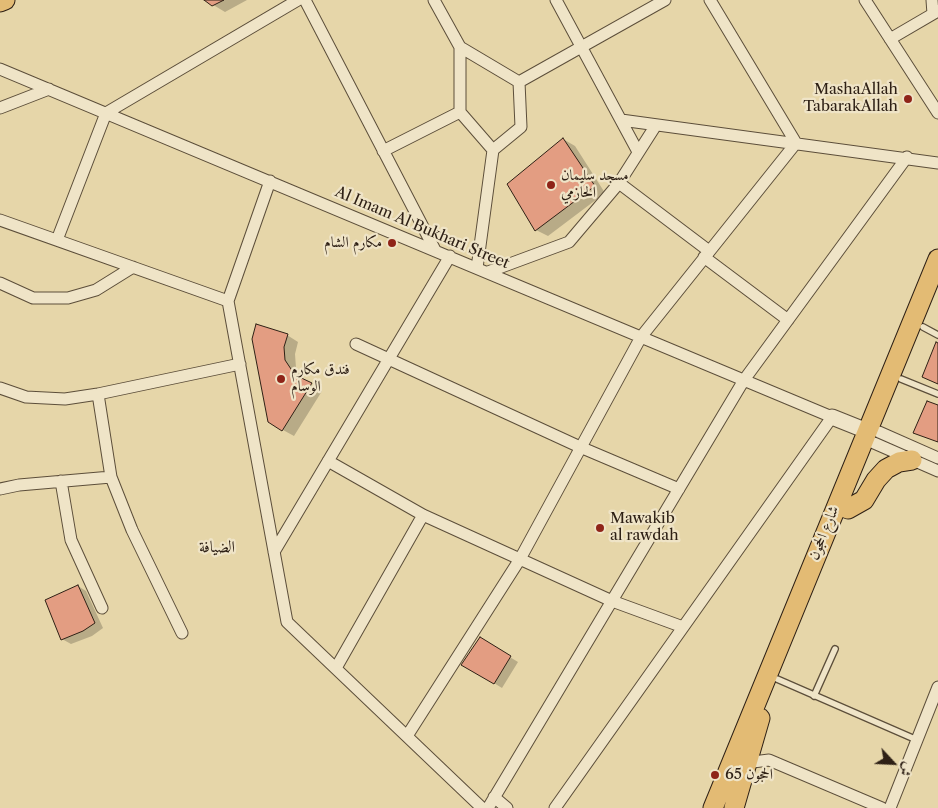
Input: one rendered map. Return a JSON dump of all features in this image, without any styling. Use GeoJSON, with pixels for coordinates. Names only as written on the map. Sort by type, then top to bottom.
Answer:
{"type":"FeatureCollection","features":[{"type":"Feature","properties":{"kind":"main road"},"geometry":{"type":"LineString","coordinates":[[0,2],[5,0]]}},
{"type":"Feature","properties":{"kind":"main road","name":"شارع الحجون"},"geometry":{"type":"LineString","coordinates":[[734,808],[758,725],[848,509],[938,258]]}},
{"type":"Feature","properties":{"kind":"main road","name":"شارع الحجون"},"geometry":{"type":"LineString","coordinates":[[713,808],[873,435],[901,379],[931,331],[938,292]]}},
{"type":"Feature","properties":{"kind":"main road"},"geometry":{"type":"LineString","coordinates":[[848,509],[864,500],[876,480],[886,469],[898,462],[912,460]]}},
{"type":"Feature","properties":{"kind":"street"},"geometry":{"type":"LineString","coordinates":[[57,240],[106,113],[298,0]]}},
{"type":"Feature","properties":{"kind":"street"},"geometry":{"type":"LineString","coordinates":[[305,0],[435,250]]}},
{"type":"Feature","properties":{"kind":"street"},"geometry":{"type":"LineString","coordinates":[[434,0],[460,47],[460,112],[494,150]]}},
{"type":"Feature","properties":{"kind":"street"},"geometry":{"type":"LineString","coordinates":[[556,0],[638,152]]}},
{"type":"Feature","properties":{"kind":"street"},"geometry":{"type":"LineString","coordinates":[[520,82],[665,0]]}},
{"type":"Feature","properties":{"kind":"street"},"geometry":{"type":"LineString","coordinates":[[710,0],[796,143]]}},
{"type":"Feature","properties":{"kind":"street"},"geometry":{"type":"LineString","coordinates":[[865,0],[938,113]]}},
{"type":"Feature","properties":{"kind":"street"},"geometry":{"type":"LineString","coordinates":[[890,39],[935,12],[932,0]]}},
{"type":"Feature","properties":{"kind":"street"},"geometry":{"type":"LineString","coordinates":[[460,47],[520,82]]}},
{"type":"Feature","properties":{"kind":"street","name":"Al Imam Al Bukhari Street"},"geometry":{"type":"LineString","coordinates":[[0,69],[832,417]]}},
{"type":"Feature","properties":{"kind":"street"},"geometry":{"type":"LineString","coordinates":[[520,82],[521,127],[494,150],[482,270],[569,242],[619,183],[656,125]]}},
{"type":"Feature","properties":{"kind":"street"},"geometry":{"type":"LineString","coordinates":[[0,108],[49,89]]}},
{"type":"Feature","properties":{"kind":"street"},"geometry":{"type":"LineString","coordinates":[[383,151],[460,112]]}},
{"type":"Feature","properties":{"kind":"street"},"geometry":{"type":"LineString","coordinates":[[621,120],[906,157],[938,163]]}},
{"type":"Feature","properties":{"kind":"street"},"geometry":{"type":"LineString","coordinates":[[407,736],[520,559],[641,337],[796,143]]}},
{"type":"Feature","properties":{"kind":"street"},"geometry":{"type":"LineString","coordinates":[[488,808],[744,380],[906,157]]}},
{"type":"Feature","properties":{"kind":"street"},"geometry":{"type":"LineString","coordinates":[[270,181],[228,301],[287,622],[482,808]]}},
{"type":"Feature","properties":{"kind":"street"},"geometry":{"type":"LineString","coordinates":[[619,183],[788,320]]}},
{"type":"Feature","properties":{"kind":"street"},"geometry":{"type":"LineString","coordinates":[[0,220],[228,301]]}},
{"type":"Feature","properties":{"kind":"street"},"geometry":{"type":"LineString","coordinates":[[274,552],[450,256]]}},
{"type":"Feature","properties":{"kind":"street"},"geometry":{"type":"LineString","coordinates":[[0,283],[33,298],[68,298],[96,290],[133,267]]}},
{"type":"Feature","properties":{"kind":"street"},"geometry":{"type":"LineString","coordinates":[[356,344],[580,447],[679,489]]}},
{"type":"Feature","properties":{"kind":"street"},"geometry":{"type":"LineString","coordinates":[[0,388],[26,397],[65,399],[98,394],[240,364]]}},
{"type":"Feature","properties":{"kind":"street"},"geometry":{"type":"LineString","coordinates":[[98,394],[112,477],[132,530],[182,633]]}},
{"type":"Feature","properties":{"kind":"street"},"geometry":{"type":"LineString","coordinates":[[556,808],[832,417],[873,435],[938,458]]}},
{"type":"Feature","properties":{"kind":"street"},"geometry":{"type":"LineString","coordinates":[[873,435],[912,460],[938,471]]}},
{"type":"Feature","properties":{"kind":"street"},"geometry":{"type":"LineString","coordinates":[[328,461],[423,515],[612,601],[683,627]]}},
{"type":"Feature","properties":{"kind":"street"},"geometry":{"type":"LineString","coordinates":[[0,489],[112,477]]}},
{"type":"Feature","properties":{"kind":"street"},"geometry":{"type":"LineString","coordinates":[[61,481],[71,540],[102,608]]}},
{"type":"Feature","properties":{"kind":"street"},"geometry":{"type":"LineString","coordinates":[[336,668],[423,515]]}},
{"type":"Feature","properties":{"kind":"street"},"geometry":{"type":"LineString","coordinates":[[890,808],[938,687]]}},
{"type":"Feature","properties":{"kind":"street"},"geometry":{"type":"LineString","coordinates":[[746,763],[769,760],[882,808]]}},
{"type":"Feature","properties":{"kind":"street"},"geometry":{"type":"LineString","coordinates":[[494,798],[507,808]]}},
{"type":"Feature","properties":{"kind":"lane"},"geometry":{"type":"LineString","coordinates":[[901,379],[938,394]]}},
{"type":"Feature","properties":{"kind":"lane"},"geometry":{"type":"LineString","coordinates":[[814,696],[835,649]]}},
{"type":"Feature","properties":{"kind":"lane"},"geometry":{"type":"LineString","coordinates":[[777,679],[917,740]]}},
{"type":"Feature","properties":{"kind":"building"},"geometry":{"type":"Polygon","coordinates":[[[204,0],[224,0],[212,6],[204,0]]]}},
{"type":"Feature","properties":{"kind":"building","name":"مسجد سليمان الحازمي"},"geometry":{"type":"Polygon","coordinates":[[[563,138],[595,186],[535,231],[507,184],[563,138]]]}},
{"type":"Feature","properties":{"kind":"building","name":"فندق مكارم الوسام"},"geometry":{"type":"Polygon","coordinates":[[[256,324],[288,334],[284,347],[285,360],[295,375],[312,383],[282,431],[268,422],[252,339],[256,324]]]}},
{"type":"Feature","properties":{"kind":"building"},"geometry":{"type":"Polygon","coordinates":[[[936,342],[938,343],[938,384],[922,377],[936,342]]]}},
{"type":"Feature","properties":{"kind":"building"},"geometry":{"type":"Polygon","coordinates":[[[927,401],[938,405],[938,442],[913,433],[927,401]]]}},
{"type":"Feature","properties":{"kind":"building"},"geometry":{"type":"Polygon","coordinates":[[[78,585],[95,623],[83,631],[61,640],[45,600],[78,585]]]}},
{"type":"Feature","properties":{"kind":"building"},"geometry":{"type":"Polygon","coordinates":[[[480,637],[511,656],[494,684],[461,665],[480,637]]]}},
{"type":"Feature","properties":{"kind":"place","name":"MashaAllah TabarakAllah"},"geometry":{"type":"Point","coordinates":[908,99]}},
{"type":"Feature","properties":{"kind":"place","name":"مسجد سليمان الحازمي"},"geometry":{"type":"Point","coordinates":[551,185]}},
{"type":"Feature","properties":{"kind":"place","name":"مكارم الشام"},"geometry":{"type":"Point","coordinates":[392,243]}},
{"type":"Feature","properties":{"kind":"place","name":"فندق مكارم الوسام"},"geometry":{"type":"Point","coordinates":[281,379]}},
{"type":"Feature","properties":{"kind":"place","name":"Mawakib al rawdah"},"geometry":{"type":"Point","coordinates":[600,528]}},
{"type":"Feature","properties":{"kind":"place","name":"الحجون 65"},"geometry":{"type":"Point","coordinates":[715,775]}},
{"type":"Feature","properties":{"kind":"district","name":"الضيافة"},"geometry":{"type":"Point","coordinates":[217,547]}}]}
